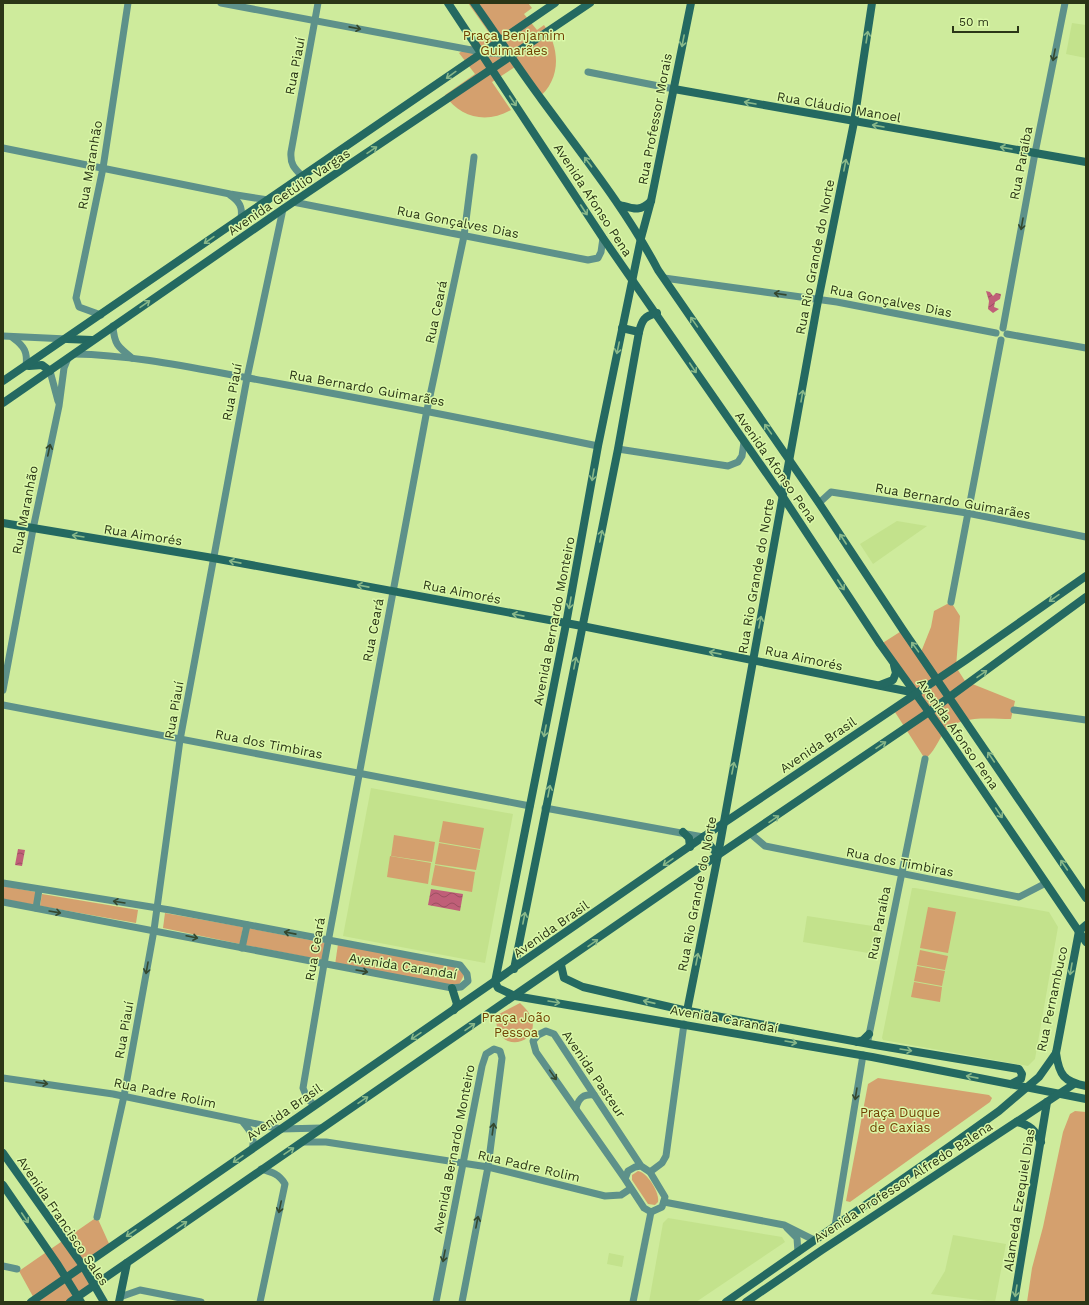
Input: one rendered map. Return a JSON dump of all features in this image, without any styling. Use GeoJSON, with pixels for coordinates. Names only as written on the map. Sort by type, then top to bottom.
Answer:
{"type":"FeatureCollection","features":[{"type":"Feature","properties":{"kind":"street","name":"Rua Maranhão"},"geometry":{"type":"LineString","coordinates":[[101,316],[79,307],[76,298],[103,168],[128,3]]}},
{"type":"Feature","properties":{"kind":"street"},"geometry":{"type":"LineString","coordinates":[[221,3],[482,52],[511,56]]}},
{"type":"Feature","properties":{"kind":"street","name":"Rua Piauí"},"geometry":{"type":"LineString","coordinates":[[302,176],[294,168],[290,161],[290,152],[316,21],[318,3]]}},
{"type":"Feature","properties":{"kind":"street","name":"Avenida Afonso Pena"},"geometry":{"type":"LineString","coordinates":[[448,3],[482,52],[603,238],[783,497],[893,662],[916,693],[1086,942]]}},
{"type":"Feature","properties":{"kind":"street","name":"Avenida Afonso Pena"},"geometry":{"type":"LineString","coordinates":[[474,3],[620,205],[664,278],[819,503],[1086,898]]}},
{"type":"Feature","properties":{"kind":"street","name":"Avenida Getúlio Vargas"},"geometry":{"type":"LineString","coordinates":[[3,382],[555,3]]}},
{"type":"Feature","properties":{"kind":"street","name":"Avenida Getúlio Vargas"},"geometry":{"type":"LineString","coordinates":[[3,403],[293,202],[590,3]]}},
{"type":"Feature","properties":{"kind":"street","name":"Rua Professor Morais"},"geometry":{"type":"LineString","coordinates":[[641,238],[651,201],[691,3]]}},
{"type":"Feature","properties":{"kind":"street","name":"Rua Rio Grande do Norte"},"geometry":{"type":"LineString","coordinates":[[687,1011],[718,855],[818,303],[854,122],[872,3]]}},
{"type":"Feature","properties":{"kind":"street","name":"Rua Paraíba"},"geometry":{"type":"LineString","coordinates":[[1005,331],[1035,153],[1065,3]]}},
{"type":"Feature","properties":{"kind":"street","name":"Rua Cláudio Manoel"},"geometry":{"type":"LineString","coordinates":[[588,72],[854,122],[1086,162]]}},
{"type":"Feature","properties":{"kind":"street"},"geometry":{"type":"LineString","coordinates":[[3,148],[230,194],[268,200]]}},
{"type":"Feature","properties":{"kind":"street","name":"Rua Ceará"},"geometry":{"type":"LineString","coordinates":[[314,1105],[308,1098],[303,1088],[358,773],[427,410],[464,236],[474,157]]}},
{"type":"Feature","properties":{"kind":"street"},"geometry":{"type":"LineString","coordinates":[[230,194],[239,202],[241,207],[241,218]]}},
{"type":"Feature","properties":{"kind":"street"},"geometry":{"type":"LineString","coordinates":[[620,205],[635,210],[644,208],[651,201]]}},
{"type":"Feature","properties":{"kind":"street","name":"Rua Gonçalves Dias"},"geometry":{"type":"LineString","coordinates":[[293,202],[588,260],[598,258],[601,252],[603,238]]}},
{"type":"Feature","properties":{"kind":"street","name":"Rua Piauí"},"geometry":{"type":"LineString","coordinates":[[97,1217],[124,1096],[154,930],[180,740],[213,558],[247,378],[283,209]]}},
{"type":"Feature","properties":{"kind":"street","name":"Avenida Bernardo Monteiro"},"geometry":{"type":"LineString","coordinates":[[495,982],[566,624],[598,446],[641,238]]}},
{"type":"Feature","properties":{"kind":"street","name":"Rua Gonçalves Dias"},"geometry":{"type":"LineString","coordinates":[[664,278],[818,303],[837,302],[996,333]]}},
{"type":"Feature","properties":{"kind":"street"},"geometry":{"type":"LineString","coordinates":[[514,969],[618,449],[639,332],[643,319],[648,315],[657,314]]}},
{"type":"Feature","properties":{"kind":"street"},"geometry":{"type":"LineString","coordinates":[[113,326],[114,340],[118,346],[132,358]]}},
{"type":"Feature","properties":{"kind":"street"},"geometry":{"type":"LineString","coordinates":[[622,328],[639,332]]}},
{"type":"Feature","properties":{"kind":"street"},"geometry":{"type":"LineString","coordinates":[[1001,340],[997,338],[996,333],[999,328],[1005,331],[1086,348]]}},
{"type":"Feature","properties":{"kind":"street"},"geometry":{"type":"LineString","coordinates":[[1001,340],[1006,338],[1005,331]]}},
{"type":"Feature","properties":{"kind":"street"},"geometry":{"type":"LineString","coordinates":[[3,336],[13,338],[92,340]]}},
{"type":"Feature","properties":{"kind":"street"},"geometry":{"type":"LineString","coordinates":[[13,338],[22,344],[26,351],[26,366],[42,365],[50,371]]}},
{"type":"Feature","properties":{"kind":"street"},"geometry":{"type":"LineString","coordinates":[[951,602],[1001,340]]}},
{"type":"Feature","properties":{"kind":"street","name":"Rua Maranhão"},"geometry":{"type":"LineString","coordinates":[[3,690],[33,529],[59,406],[64,368],[71,356]]}},
{"type":"Feature","properties":{"kind":"street","name":"Rua Bernardo Guimarães"},"geometry":{"type":"LineString","coordinates":[[71,356],[132,358],[427,410],[598,446]]}},
{"type":"Feature","properties":{"kind":"street","name":"Rua Maranhão"},"geometry":{"type":"LineString","coordinates":[[50,371],[59,406]]}},
{"type":"Feature","properties":{"kind":"street"},"geometry":{"type":"LineString","coordinates":[[618,449],[728,466],[738,462],[742,456],[744,442]]}},
{"type":"Feature","properties":{"kind":"street","name":"Rua Bernardo Guimarães"},"geometry":{"type":"LineString","coordinates":[[819,503],[831,492],[967,513],[1086,537]]}},
{"type":"Feature","properties":{"kind":"street"},"geometry":{"type":"LineString","coordinates":[[779,523],[785,518],[796,517]]}},
{"type":"Feature","properties":{"kind":"street","name":"Rua Aimorés"},"geometry":{"type":"LineString","coordinates":[[3,523],[213,558],[582,626],[916,693]]}},
{"type":"Feature","properties":{"kind":"street","name":"Avenida Brasil"},"geometry":{"type":"LineString","coordinates":[[31,1302],[703,837],[937,679],[1086,576]]}},
{"type":"Feature","properties":{"kind":"street"},"geometry":{"type":"LineString","coordinates":[[70,1302],[80,1300],[95,1286],[261,1169],[929,712],[1086,597]]}},
{"type":"Feature","properties":{"kind":"street"},"geometry":{"type":"LineString","coordinates":[[877,685],[893,680],[896,673],[893,662]]}},
{"type":"Feature","properties":{"kind":"street","name":"Rua dos Timbiras"},"geometry":{"type":"LineString","coordinates":[[3,705],[530,806]]}},
{"type":"Feature","properties":{"kind":"street"},"geometry":{"type":"LineString","coordinates":[[1014,710],[1086,720]]}},
{"type":"Feature","properties":{"kind":"street","name":"Rua Paraíba"},"geometry":{"type":"LineString","coordinates":[[867,1044],[925,759]]}},
{"type":"Feature","properties":{"kind":"street"},"geometry":{"type":"LineString","coordinates":[[726,807],[729,810],[739,813]]}},
{"type":"Feature","properties":{"kind":"street"},"geometry":{"type":"LineString","coordinates":[[545,808],[683,832],[703,837],[718,855]]}},
{"type":"Feature","properties":{"kind":"street"},"geometry":{"type":"LineString","coordinates":[[683,832],[689,838],[690,846]]}},
{"type":"Feature","properties":{"kind":"street","name":"Rua dos Timbiras"},"geometry":{"type":"LineString","coordinates":[[751,834],[765,846],[901,875],[1019,897],[1046,883]]}},
{"type":"Feature","properties":{"kind":"street","name":"Avenida Carandaí"},"geometry":{"type":"LineString","coordinates":[[3,883],[157,908],[460,965],[467,974],[468,981],[462,988],[452,988],[3,902]]}},
{"type":"Feature","properties":{"kind":"street"},"geometry":{"type":"LineString","coordinates":[[36,908],[39,890]]}},
{"type":"Feature","properties":{"kind":"street"},"geometry":{"type":"LineString","coordinates":[[242,948],[246,925]]}},
{"type":"Feature","properties":{"kind":"street","name":"Rua Pernambuco"},"geometry":{"type":"LineString","coordinates":[[1039,1077],[1056,1053],[1079,931],[1086,925]]}},
{"type":"Feature","properties":{"kind":"street","name":"Avenida Carandaí"},"geometry":{"type":"LineString","coordinates":[[561,965],[564,978],[583,987],[687,1011],[867,1044],[1019,1069],[1022,1074],[1022,1079],[1010,1084]]}},
{"type":"Feature","properties":{"kind":"street"},"geometry":{"type":"LineString","coordinates":[[495,982],[498,988],[515,996]]}},
{"type":"Feature","properties":{"kind":"street"},"geometry":{"type":"LineString","coordinates":[[452,988],[456,996],[457,1004],[454,1010]]}},
{"type":"Feature","properties":{"kind":"street","name":"Avenida Carandaí"},"geometry":{"type":"LineString","coordinates":[[515,996],[670,1021],[872,1057],[1086,1099]]}},
{"type":"Feature","properties":{"kind":"street"},"geometry":{"type":"LineString","coordinates":[[670,1021],[687,1011]]}},
{"type":"Feature","properties":{"kind":"street"},"geometry":{"type":"LineString","coordinates":[[650,1172],[662,1163],[666,1156],[684,1024]]}},
{"type":"Feature","properties":{"kind":"street","name":"Avenida Pasteur"},"geometry":{"type":"LineString","coordinates":[[641,1166],[554,1034],[546,1031],[538,1035],[533,1041],[536,1052],[625,1179],[630,1189],[644,1208],[651,1212]]}},
{"type":"Feature","properties":{"kind":"street"},"geometry":{"type":"LineString","coordinates":[[856,1042],[863,1040],[869,1034]]}},
{"type":"Feature","properties":{"kind":"street"},"geometry":{"type":"LineString","coordinates":[[835,1226],[860,1055],[867,1044]]}},
{"type":"Feature","properties":{"kind":"street"},"geometry":{"type":"LineString","coordinates":[[867,1044],[872,1057]]}},
{"type":"Feature","properties":{"kind":"street","name":"Avenida Bernardo Monteiro"},"geometry":{"type":"LineString","coordinates":[[436,1302],[482,1066],[486,1054],[494,1049],[497,1049],[502,1058],[488,1168],[462,1302]]}},
{"type":"Feature","properties":{"kind":"street"},"geometry":{"type":"LineString","coordinates":[[1056,1053],[1061,1074],[1074,1084],[1086,1086]]}},
{"type":"Feature","properties":{"kind":"street","name":"Avenida Professor Alfredo Balena"},"geometry":{"type":"LineString","coordinates":[[726,1302],[950,1146],[1039,1077]]}},
{"type":"Feature","properties":{"kind":"street","name":"Rua Padre Rolim"},"geometry":{"type":"LineString","coordinates":[[3,1078],[124,1096],[281,1129],[322,1128]]}},
{"type":"Feature","properties":{"kind":"street","name":"Avenida Professor Alfredo Balena"},"geometry":{"type":"LineString","coordinates":[[746,1302],[822,1250],[1074,1084]]}},
{"type":"Feature","properties":{"kind":"street"},"geometry":{"type":"LineString","coordinates":[[576,1108],[578,1100],[586,1094],[594,1095]]}},
{"type":"Feature","properties":{"kind":"street","name":"Alameda Ezequiel Dias"},"geometry":{"type":"LineString","coordinates":[[1014,1302],[1047,1102]]}},
{"type":"Feature","properties":{"kind":"street"},"geometry":{"type":"LineString","coordinates":[[243,1122],[252,1134],[254,1142],[252,1149]]}},
{"type":"Feature","properties":{"kind":"street"},"geometry":{"type":"LineString","coordinates":[[326,1142],[323,1135],[330,1122]]}},
{"type":"Feature","properties":{"kind":"street"},"geometry":{"type":"LineString","coordinates":[[1017,1122],[1026,1124],[1036,1130],[1041,1142]]}},
{"type":"Feature","properties":{"kind":"street","name":"Rua Padre Rolim"},"geometry":{"type":"LineString","coordinates":[[302,1142],[326,1142],[462,1163],[605,1196],[621,1195],[630,1189]]}},
{"type":"Feature","properties":{"kind":"street","name":"Avenida Francisco Sales"},"geometry":{"type":"LineString","coordinates":[[3,1153],[82,1266],[104,1302]]}},
{"type":"Feature","properties":{"kind":"street"},"geometry":{"type":"LineString","coordinates":[[625,1179],[628,1171],[635,1167],[641,1166],[650,1172],[665,1197],[662,1207],[651,1212],[633,1302]]}},
{"type":"Feature","properties":{"kind":"street"},"geometry":{"type":"LineString","coordinates":[[260,1302],[285,1184],[281,1177],[271,1171],[261,1169]]}},
{"type":"Feature","properties":{"kind":"street"},"geometry":{"type":"LineString","coordinates":[[3,1185],[67,1277],[80,1300]]}},
{"type":"Feature","properties":{"kind":"street"},"geometry":{"type":"LineString","coordinates":[[664,1202],[784,1225],[814,1240],[822,1250]]}},
{"type":"Feature","properties":{"kind":"street"},"geometry":{"type":"LineString","coordinates":[[784,1225],[797,1238],[798,1252]]}},
{"type":"Feature","properties":{"kind":"street"},"geometry":{"type":"LineString","coordinates":[[119,1299],[127,1263]]}},
{"type":"Feature","properties":{"kind":"street"},"geometry":{"type":"LineString","coordinates":[[3,1266],[17,1269]]}},
{"type":"Feature","properties":{"kind":"street"},"geometry":{"type":"LineString","coordinates":[[119,1299],[140,1290],[201,1302]]}},
{"type":"Feature","properties":{"kind":"shaded area"},"geometry":{"type":"Polygon","coordinates":[[[1072,23],[1086,25],[1086,58],[1066,54],[1072,23]]]}},
{"type":"Feature","properties":{"kind":"shaded area"},"geometry":{"type":"Polygon","coordinates":[[[897,521],[927,526],[873,564],[860,544],[897,521]]]}},
{"type":"Feature","properties":{"kind":"shaded area"},"geometry":{"type":"Polygon","coordinates":[[[371,788],[513,814],[485,963],[343,936],[371,788]]]}},
{"type":"Feature","properties":{"kind":"shaded area"},"geometry":{"type":"Polygon","coordinates":[[[912,888],[1049,912],[1058,927],[1035,1059],[1028,1066],[883,1040],[882,1038],[912,888]]]}},
{"type":"Feature","properties":{"kind":"shaded area"},"geometry":{"type":"Polygon","coordinates":[[[807,916],[879,927],[874,954],[803,942],[807,916]]]}},
{"type":"Feature","properties":{"kind":"shaded area"},"geometry":{"type":"Polygon","coordinates":[[[668,1218],[782,1237],[785,1242],[696,1302],[649,1302],[663,1223],[668,1218]]]}},
{"type":"Feature","properties":{"kind":"shaded area"},"geometry":{"type":"Polygon","coordinates":[[[953,1235],[1006,1244],[995,1302],[931,1294],[945,1271],[953,1235]]]}},
{"type":"Feature","properties":{"kind":"shaded area"},"geometry":{"type":"Polygon","coordinates":[[[609,1253],[624,1256],[622,1267],[607,1264],[609,1253]]]}},
{"type":"Feature","properties":{"kind":"green space","name":"Praça Benjamim Guimarães"},"geometry":{"type":"Polygon","coordinates":[[[468,3],[528,3],[532,8],[524,14],[537,30],[544,25],[550,34],[556,54],[556,64],[551,83],[545,92],[537,99],[515,67],[492,82],[511,110],[502,114],[493,117],[484,117],[466,114],[451,103],[445,95],[475,74],[459,53],[490,34],[468,3]]]}},
{"type":"Feature","properties":{"kind":"green space"},"geometry":{"type":"Polygon","coordinates":[[[951,602],[960,616],[956,667],[965,681],[1015,701],[1011,719],[984,718],[965,720],[949,728],[925,759],[893,709],[916,693],[881,644],[903,630],[921,652],[931,627],[934,611],[951,602]]]}},
{"type":"Feature","properties":{"kind":"green space"},"geometry":{"type":"Polygon","coordinates":[[[443,821],[484,828],[480,849],[439,842],[443,821]]]}},
{"type":"Feature","properties":{"kind":"green space"},"geometry":{"type":"Polygon","coordinates":[[[394,835],[435,842],[432,862],[391,856],[394,835]]]}},
{"type":"Feature","properties":{"kind":"green space"},"geometry":{"type":"Polygon","coordinates":[[[439,843],[480,850],[476,870],[435,864],[439,843]]]}},
{"type":"Feature","properties":{"kind":"green space"},"geometry":{"type":"Polygon","coordinates":[[[390,856],[431,863],[428,884],[387,877],[390,856]]]}},
{"type":"Feature","properties":{"kind":"green space"},"geometry":{"type":"Polygon","coordinates":[[[435,865],[475,872],[472,892],[431,885],[435,865]]]}},
{"type":"Feature","properties":{"kind":"green space"},"geometry":{"type":"Polygon","coordinates":[[[3,886],[36,892],[34,905],[3,899],[3,886]]]}},
{"type":"Feature","properties":{"kind":"green space"},"geometry":{"type":"Polygon","coordinates":[[[42,894],[138,910],[136,923],[40,906],[42,894]]]}},
{"type":"Feature","properties":{"kind":"green space"},"geometry":{"type":"Polygon","coordinates":[[[928,907],[956,912],[948,953],[920,948],[928,907]]]}},
{"type":"Feature","properties":{"kind":"green space"},"geometry":{"type":"Polygon","coordinates":[[[165,913],[243,927],[240,944],[163,928],[165,913]]]}},
{"type":"Feature","properties":{"kind":"green space"},"geometry":{"type":"Polygon","coordinates":[[[248,928],[325,943],[322,960],[245,945],[248,928]]]}},
{"type":"Feature","properties":{"kind":"green space"},"geometry":{"type":"Polygon","coordinates":[[[338,944],[459,967],[464,975],[459,985],[452,985],[335,965],[338,944]]]}},
{"type":"Feature","properties":{"kind":"green space"},"geometry":{"type":"Polygon","coordinates":[[[920,950],[948,956],[945,970],[917,965],[920,950]]]}},
{"type":"Feature","properties":{"kind":"green space"},"geometry":{"type":"Polygon","coordinates":[[[917,966],[945,971],[942,986],[914,981],[917,966]]]}},
{"type":"Feature","properties":{"kind":"green space"},"geometry":{"type":"Polygon","coordinates":[[[914,982],[942,987],[940,1002],[911,997],[914,982]]]}},
{"type":"Feature","properties":{"kind":"green space","name":"Praça João Pessoa"},"geometry":{"type":"Polygon","coordinates":[[[520,1003],[530,1015],[533,1026],[530,1035],[523,1040],[514,1042],[506,1040],[499,1032],[496,1019],[499,1014],[520,1003]]]}},
{"type":"Feature","properties":{"kind":"green space","name":"Praça Duque de Caxias"},"geometry":{"type":"Polygon","coordinates":[[[878,1078],[989,1095],[992,1098],[990,1102],[850,1202],[846,1201],[868,1084],[878,1078]]]}},
{"type":"Feature","properties":{"kind":"green space"},"geometry":{"type":"Polygon","coordinates":[[[1075,1111],[1086,1112],[1086,1302],[1027,1302],[1032,1268],[1043,1227],[1063,1132],[1070,1114],[1075,1111]]]}},
{"type":"Feature","properties":{"kind":"green space"},"geometry":{"type":"Polygon","coordinates":[[[638,1171],[642,1172],[649,1179],[655,1188],[658,1202],[655,1205],[648,1204],[632,1180],[632,1175],[638,1171]]]}},
{"type":"Feature","properties":{"kind":"green space"},"geometry":{"type":"Polygon","coordinates":[[[97,1217],[111,1248],[82,1268],[92,1286],[75,1302],[36,1302],[19,1271],[97,1217]]]}},
{"type":"Feature","properties":{"kind":"water"},"geometry":{"type":"Polygon","coordinates":[[[986,291],[990,292],[993,296],[996,293],[1001,294],[1000,299],[995,302],[994,307],[999,309],[993,313],[988,309],[989,301],[986,291]]]}},
{"type":"Feature","properties":{"kind":"water"},"geometry":{"type":"Polygon","coordinates":[[[18,849],[25,850],[22,866],[15,865],[18,849]]]}},
{"type":"Feature","properties":{"kind":"water"},"geometry":{"type":"Polygon","coordinates":[[[431,889],[463,894],[460,911],[428,905],[431,889]]]}}]}
